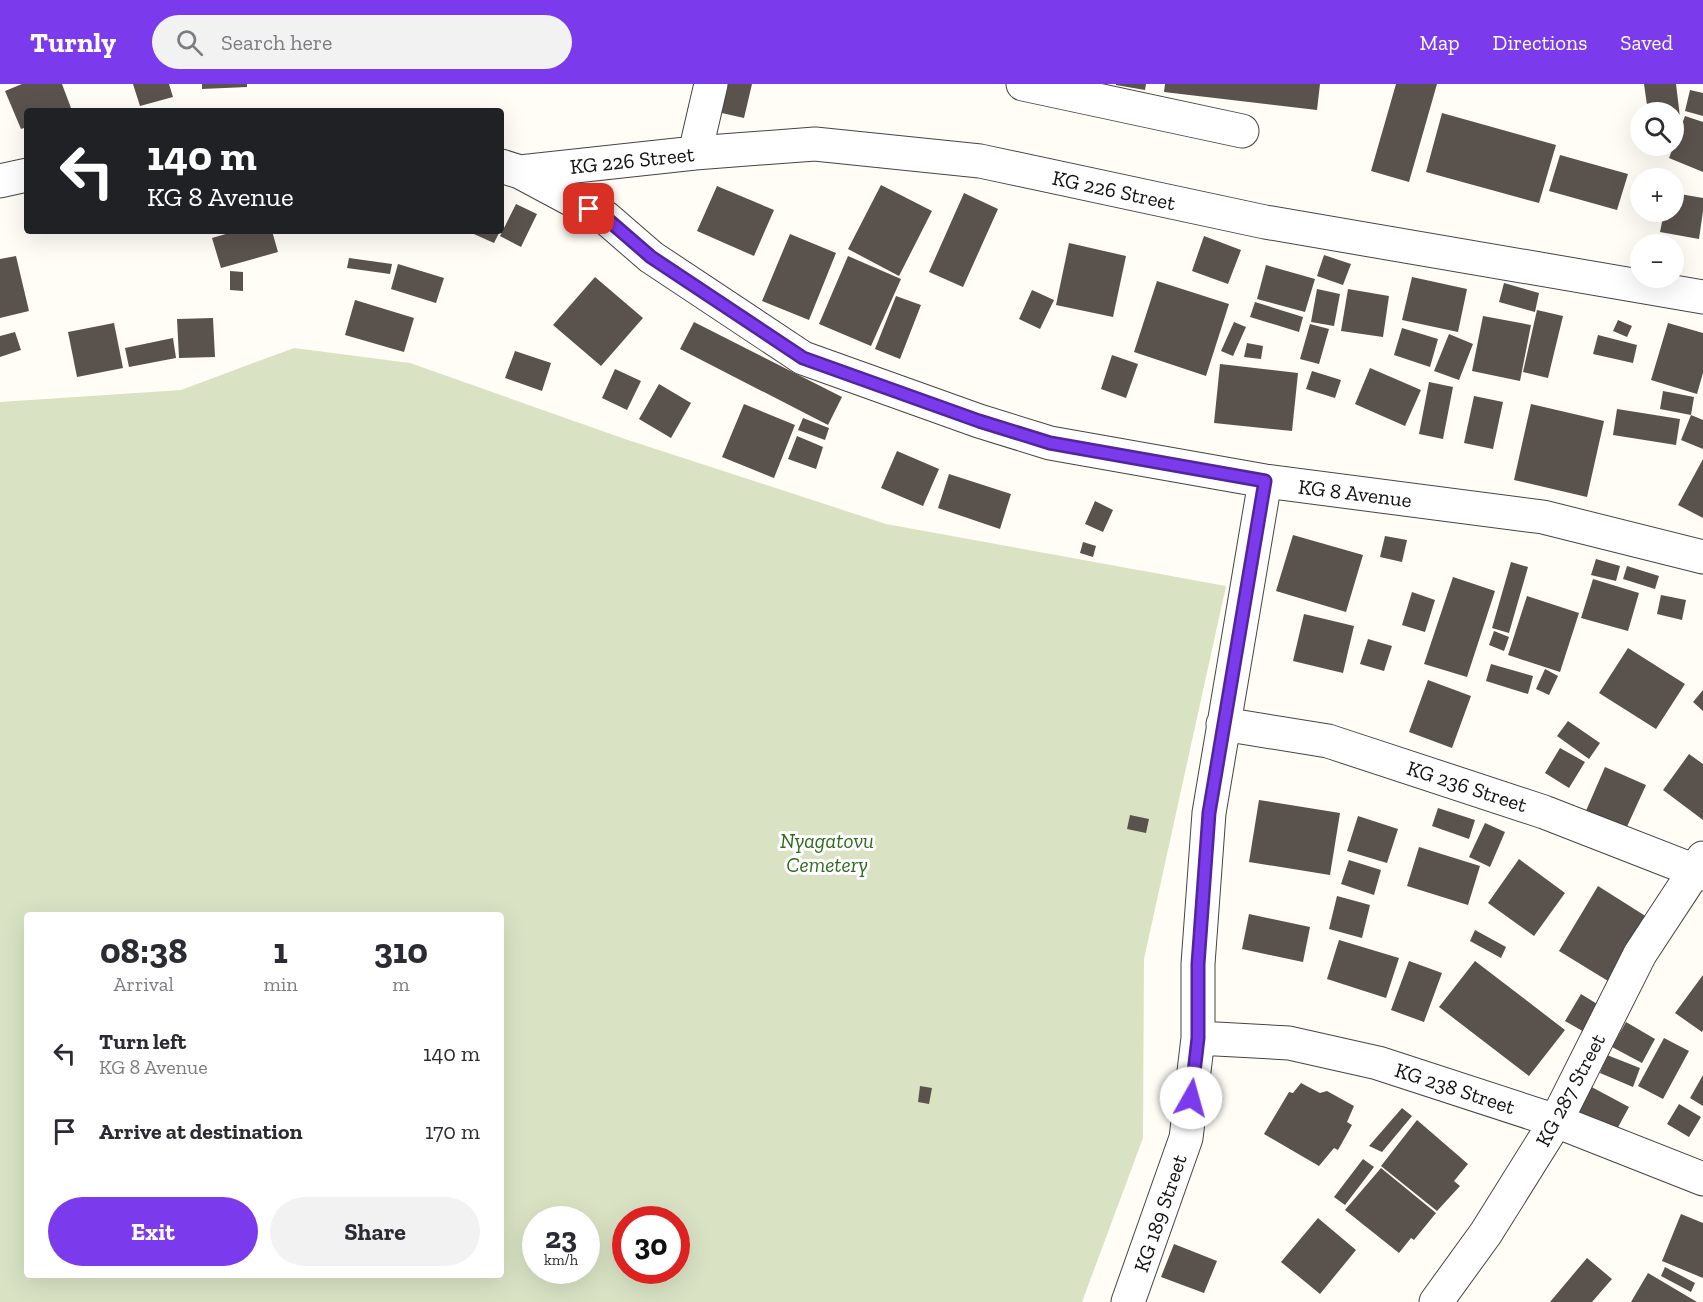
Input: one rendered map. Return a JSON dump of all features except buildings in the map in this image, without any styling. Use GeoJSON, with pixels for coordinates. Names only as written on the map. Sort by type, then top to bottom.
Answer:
{"type":"FeatureCollection","features":[{"type":"Feature","properties":{"kind":"street"},"geometry":{"type":"LineString","coordinates":[[695,153],[711,84]]}},
{"type":"Feature","properties":{"kind":"street"},"geometry":{"type":"LineString","coordinates":[[1023,84],[1242,131]]}},
{"type":"Feature","properties":{"kind":"street","name":"KG 226 Street"},"geometry":{"type":"LineString","coordinates":[[510,169],[815,144],[980,161],[1265,222],[1703,297]]}},
{"type":"Feature","properties":{"kind":"street","name":"KG 8 Avenue"},"geometry":{"type":"LineString","coordinates":[[510,169],[606,218],[651,257],[803,358],[979,421],[1050,443],[1265,481],[1542,517],[1703,557]]}},
{"type":"Feature","properties":{"kind":"street"},"geometry":{"type":"LineString","coordinates":[[0,181],[24,176]]}},
{"type":"Feature","properties":{"kind":"street","name":"KG 189 Street"},"geometry":{"type":"LineString","coordinates":[[1128,1302],[1186,1138],[1198,1038],[1198,964],[1209,813],[1265,481]]}},
{"type":"Feature","properties":{"kind":"street","name":"KG 236 Street"},"geometry":{"type":"LineString","coordinates":[[1223,724],[1328,741],[1544,812],[1700,868]]}},
{"type":"Feature","properties":{"kind":"street","name":"KG 287 Street"},"geometry":{"type":"LineString","coordinates":[[1436,1302],[1486,1233],[1556,1121],[1640,954],[1700,868]]}},
{"type":"Feature","properties":{"kind":"street","name":"KG 238 Street"},"geometry":{"type":"LineString","coordinates":[[1198,1038],[1289,1043],[1378,1063],[1556,1121],[1703,1179]]}},
{"type":"Feature","properties":{"kind":"green space","name":"Nyagatovu Cemetery"},"geometry":{"type":"Polygon","coordinates":[[[294,348],[410,363],[625,439],[886,524],[1226,586],[1144,959],[1143,1138],[1082,1302],[0,1302],[0,402],[181,390],[294,348]]]}},
{"type":"Feature","properties":{"kind":"route"},"geometry":{"type":"LineString","coordinates":[[589,209],[606,218],[651,257],[803,358],[979,421],[1050,443],[1265,481],[1209,813],[1198,964],[1198,1038],[1191,1098]]}}]}
